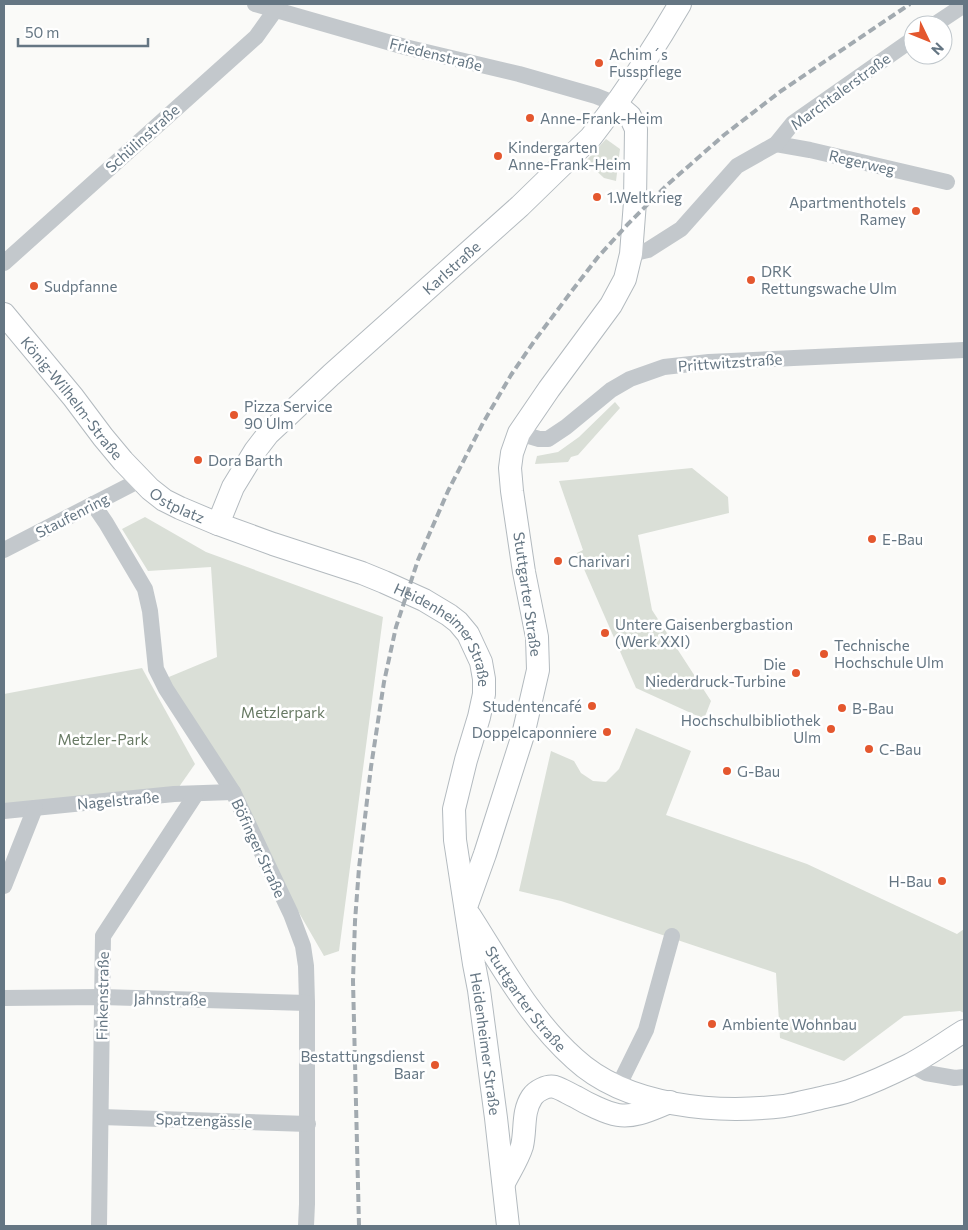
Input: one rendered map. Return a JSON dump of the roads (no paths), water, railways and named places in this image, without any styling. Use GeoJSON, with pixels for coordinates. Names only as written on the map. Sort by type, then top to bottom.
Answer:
{"type":"FeatureCollection","features":[{"type":"Feature","properties":{"kind":"main road","name":"Karlstraße"},"geometry":{"type":"LineString","coordinates":[[218,524],[237,480],[254,451],[268,434],[330,375],[526,200],[590,137],[616,104],[680,4]]}},
{"type":"Feature","properties":{"kind":"main road","name":"Stuttgarter Straße"},"geometry":{"type":"LineString","coordinates":[[616,104],[630,116],[636,129],[635,202],[631,254],[625,279],[611,305],[519,433],[512,453],[510,468],[524,572],[537,637],[538,670],[524,735],[465,908],[519,994],[554,1039],[596,1076],[618,1087],[645,1096],[704,1107],[732,1109],[785,1106],[853,1090],[910,1064],[964,1031]]}},
{"type":"Feature","properties":{"kind":"main road","name":"König-Wilhelm-Straße"},"geometry":{"type":"LineString","coordinates":[[4,314],[140,480]]}},
{"type":"Feature","properties":{"kind":"main road","name":"Ostplatz"},"geometry":{"type":"LineString","coordinates":[[140,480],[164,500],[218,524]]}},
{"type":"Feature","properties":{"kind":"main road","name":"Heidenheimer Straße"},"geometry":{"type":"LineString","coordinates":[[218,524],[272,544],[362,573],[424,600],[458,622],[468,634],[481,662],[484,694],[454,809],[455,840],[479,990],[508,1226]]}},
{"type":"Feature","properties":{"kind":"main road"},"geometry":{"type":"LineString","coordinates":[[504,1183],[518,1158],[522,1144],[526,1109],[533,1096],[539,1090],[555,1087],[617,1115],[626,1116],[643,1113],[670,1102]]}},
{"type":"Feature","properties":{"kind":"street","name":"Friedenstraße"},"geometry":{"type":"LineString","coordinates":[[255,4],[397,44],[596,96],[616,104]]}},
{"type":"Feature","properties":{"kind":"street"},"geometry":{"type":"LineString","coordinates":[[949,15],[964,5]]}},
{"type":"Feature","properties":{"kind":"street","name":"Schülinstraße"},"geometry":{"type":"LineString","coordinates":[[4,263],[256,37],[276,9]]}},
{"type":"Feature","properties":{"kind":"street","name":"Marchtalerstraße"},"geometry":{"type":"LineString","coordinates":[[631,254],[648,250],[681,229],[737,166],[776,144],[793,123],[903,46]]}},
{"type":"Feature","properties":{"kind":"street","name":"Regerweg"},"geometry":{"type":"LineString","coordinates":[[776,144],[810,150],[947,182]]}},
{"type":"Feature","properties":{"kind":"street","name":"Prittwitzstraße"},"geometry":{"type":"LineString","coordinates":[[519,433],[539,439],[548,439],[566,427],[611,390],[630,379],[664,367],[709,362],[964,350]]}},
{"type":"Feature","properties":{"kind":"street","name":"Staufenring"},"geometry":{"type":"LineString","coordinates":[[4,550],[140,480]]}},
{"type":"Feature","properties":{"kind":"street","name":"Böfinger Straße"},"geometry":{"type":"LineString","coordinates":[[93,504],[145,589],[150,611],[156,669],[166,689],[233,792],[291,914],[303,946],[306,966],[307,1003],[308,1204],[306,1226]]}},
{"type":"Feature","properties":{"kind":"street","name":"Nagelstraße"},"geometry":{"type":"LineString","coordinates":[[4,811],[174,794],[233,792]]}},
{"type":"Feature","properties":{"kind":"street","name":"Finkenstraße"},"geometry":{"type":"LineString","coordinates":[[99,1226],[103,936],[196,794]]}},
{"type":"Feature","properties":{"kind":"street"},"geometry":{"type":"LineString","coordinates":[[4,886],[34,808]]}},
{"type":"Feature","properties":{"kind":"street"},"geometry":{"type":"LineString","coordinates":[[618,1087],[646,1030],[672,936]]}},
{"type":"Feature","properties":{"kind":"street","name":"Jahnstraße"},"geometry":{"type":"LineString","coordinates":[[4,998],[102,997],[307,1003]]}},
{"type":"Feature","properties":{"kind":"street"},"geometry":{"type":"LineString","coordinates":[[910,1064],[926,1073],[955,1078],[964,1077]]}},
{"type":"Feature","properties":{"kind":"street","name":"Spatzengässle"},"geometry":{"type":"LineString","coordinates":[[101,1117],[308,1124]]}},
{"type":"Feature","properties":{"kind":"railway"},"geometry":{"type":"LineString","coordinates":[[359,1226],[353,981],[359,868],[371,767],[384,682],[396,627],[418,560],[448,491],[483,423],[511,375],[598,257],[627,225],[667,185],[724,135],[781,91],[910,4]]}},
{"type":"Feature","properties":{"kind":"place","name":"Achim´s Fusspflege"},"geometry":{"type":"Point","coordinates":[599,63]}},
{"type":"Feature","properties":{"kind":"place","name":"Anne-Frank-Heim"},"geometry":{"type":"Point","coordinates":[530,118]}},
{"type":"Feature","properties":{"kind":"place","name":"Kindergarten Anne-Frank-Heim"},"geometry":{"type":"Point","coordinates":[498,156]}},
{"type":"Feature","properties":{"kind":"place","name":"1.Weltkrieg"},"geometry":{"type":"Point","coordinates":[597,197]}},
{"type":"Feature","properties":{"kind":"place","name":"Apartmenthotels Ramey"},"geometry":{"type":"Point","coordinates":[916,211]}},
{"type":"Feature","properties":{"kind":"place","name":"DRK Rettungswache Ulm"},"geometry":{"type":"Point","coordinates":[751,280]}},
{"type":"Feature","properties":{"kind":"place","name":"Sudpfanne"},"geometry":{"type":"Point","coordinates":[34,286]}},
{"type":"Feature","properties":{"kind":"place","name":"Pizza Service 90 Ulm"},"geometry":{"type":"Point","coordinates":[234,415]}},
{"type":"Feature","properties":{"kind":"place","name":"Dora Barth"},"geometry":{"type":"Point","coordinates":[198,460]}},
{"type":"Feature","properties":{"kind":"place","name":"E-Bau"},"geometry":{"type":"Point","coordinates":[872,539]}},
{"type":"Feature","properties":{"kind":"place","name":"Charivari"},"geometry":{"type":"Point","coordinates":[558,561]}},
{"type":"Feature","properties":{"kind":"place","name":"Untere Gaisenbergbastion (Werk XXI)"},"geometry":{"type":"Point","coordinates":[605,633]}},
{"type":"Feature","properties":{"kind":"place","name":"Technische Hochschule Ulm"},"geometry":{"type":"Point","coordinates":[824,654]}},
{"type":"Feature","properties":{"kind":"place","name":"Die Niederdruck-Turbine"},"geometry":{"type":"Point","coordinates":[796,673]}},
{"type":"Feature","properties":{"kind":"place","name":"Studentencafé"},"geometry":{"type":"Point","coordinates":[592,706]}},
{"type":"Feature","properties":{"kind":"place","name":"B-Bau"},"geometry":{"type":"Point","coordinates":[842,708]}},
{"type":"Feature","properties":{"kind":"place","name":"Hochschulbibliothek Ulm"},"geometry":{"type":"Point","coordinates":[831,729]}},
{"type":"Feature","properties":{"kind":"place","name":"Doppelcaponniere"},"geometry":{"type":"Point","coordinates":[607,732]}},
{"type":"Feature","properties":{"kind":"place","name":"C-Bau"},"geometry":{"type":"Point","coordinates":[869,749]}},
{"type":"Feature","properties":{"kind":"place","name":"G-Bau"},"geometry":{"type":"Point","coordinates":[727,771]}},
{"type":"Feature","properties":{"kind":"place","name":"H-Bau"},"geometry":{"type":"Point","coordinates":[942,881]}},
{"type":"Feature","properties":{"kind":"place","name":"Ambiente Wohnbau"},"geometry":{"type":"Point","coordinates":[712,1024]}},
{"type":"Feature","properties":{"kind":"place","name":"Bestattungsdienst Baar"},"geometry":{"type":"Point","coordinates":[435,1065]}},
{"type":"Feature","properties":{"kind":"park label","name":"Metzlerpark"},"geometry":{"type":"Point","coordinates":[283,712]}},
{"type":"Feature","properties":{"kind":"park label","name":"Metzler-Park"},"geometry":{"type":"Point","coordinates":[103,739]}}]}
